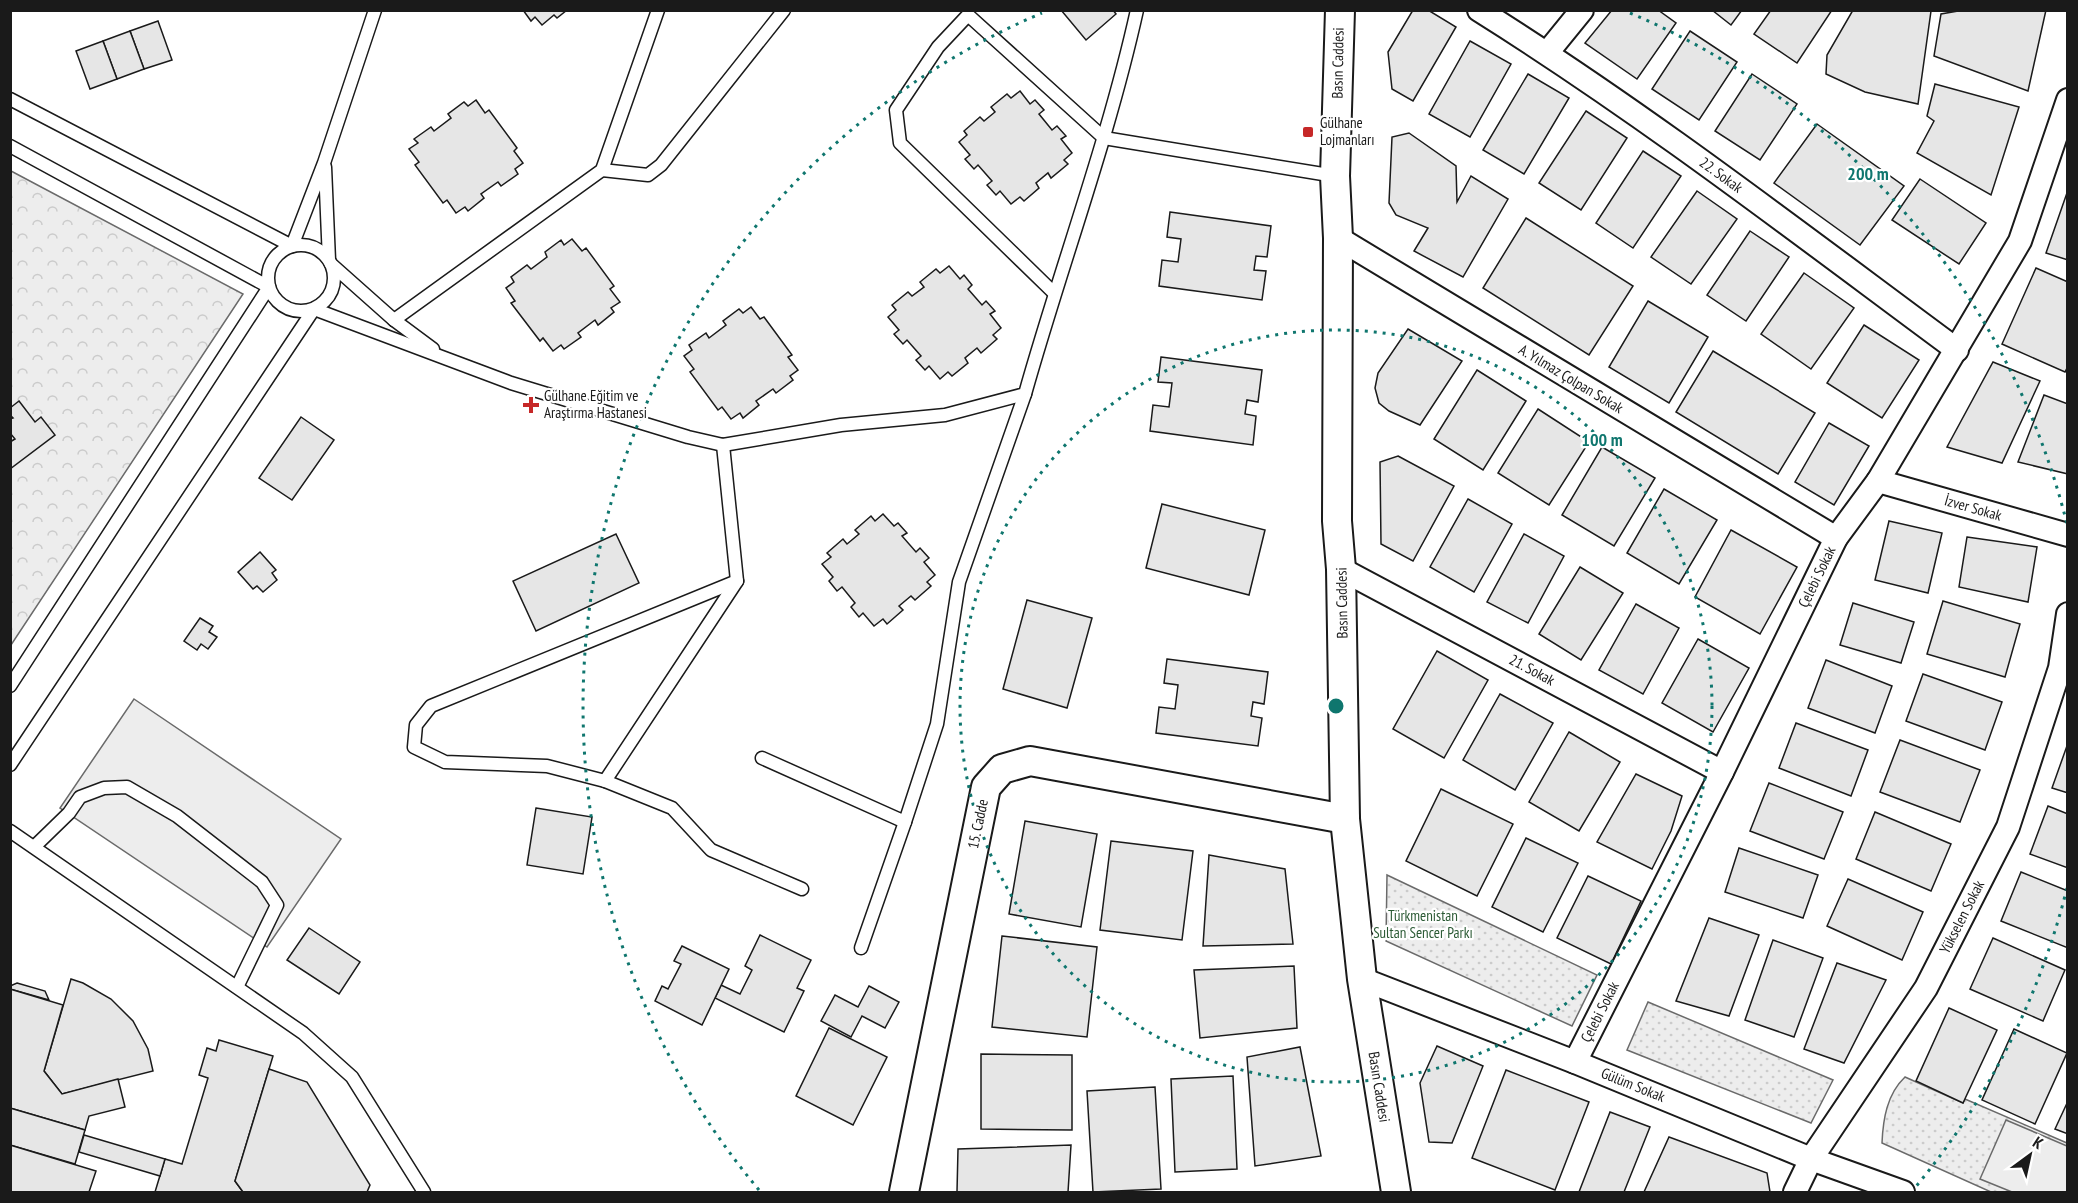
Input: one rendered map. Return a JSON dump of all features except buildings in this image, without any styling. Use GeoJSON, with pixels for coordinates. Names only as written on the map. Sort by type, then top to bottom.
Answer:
{"type":"FeatureCollection","features":[{"type":"Feature","properties":{"kind":"street","name":"Basın Caddesi"},"geometry":{"type":"LineString","coordinates":[[1340,10],[1335,176],[1338,238],[1337,521],[1341,569],[1345,819],[1362,979],[1396,1192]]}},
{"type":"Feature","properties":{"kind":"street","name":"22. Sokak"},"geometry":{"type":"LineString","coordinates":[[1479,10],[1547,52],[1709,166],[1957,350]]}},
{"type":"Feature","properties":{"kind":"street"},"geometry":{"type":"LineString","coordinates":[[1547,52],[1582,10]]}},
{"type":"Feature","properties":{"kind":"street","name":"Çelebi Sokak"},"geometry":{"type":"LineString","coordinates":[[1575,1062],[1722,772],[1836,538],[1878,481],[2020,241],[2067,100]]}},
{"type":"Feature","properties":{"kind":"street","name":"A. Yılmaz Çolpan Sokak"},"geometry":{"type":"LineString","coordinates":[[1338,238],[1836,538]]}},
{"type":"Feature","properties":{"kind":"street","name":"İzver Sokak"},"geometry":{"type":"LineString","coordinates":[[1878,481],[2067,535]]}},
{"type":"Feature","properties":{"kind":"street","name":"21. Sokak"},"geometry":{"type":"LineString","coordinates":[[1341,569],[1722,772]]}},
{"type":"Feature","properties":{"kind":"street","name":"Yükselen Sokak"},"geometry":{"type":"LineString","coordinates":[[1795,1192],[1811,1159],[1926,988],[2008,827],[2060,668],[2067,614]]}},
{"type":"Feature","properties":{"kind":"street","name":"15. Cadde"},"geometry":{"type":"LineString","coordinates":[[904,1192],[986,788],[1002,769],[1030,761],[1345,819]]}},
{"type":"Feature","properties":{"kind":"street","name":"Gülüm Sokak"},"geometry":{"type":"LineString","coordinates":[[1362,979],[1575,1062],[1811,1159],[1903,1192]]}},
{"type":"Feature","properties":{"kind":"lane"},"geometry":{"type":"LineString","coordinates":[[292,246],[324,163],[375,10]]}},
{"type":"Feature","properties":{"kind":"lane"},"geometry":{"type":"LineString","coordinates":[[394,320],[602,170],[658,10]]}},
{"type":"Feature","properties":{"kind":"lane"},"geometry":{"type":"LineString","coordinates":[[602,170],[648,175],[661,165],[784,10]]}},
{"type":"Feature","properties":{"kind":"lane"},"geometry":{"type":"LineString","coordinates":[[861,948],[937,724],[959,582],[1024,394],[1104,138],[1137,10]]}},
{"type":"Feature","properties":{"kind":"lane"},"geometry":{"type":"LineString","coordinates":[[1054,293],[900,143],[896,110],[938,47],[968,15],[1104,138],[1335,176]]}},
{"type":"Feature","properties":{"kind":"lane"},"geometry":{"type":"LineString","coordinates":[[10,99],[292,246]]}},
{"type":"Feature","properties":{"kind":"lane"},"geometry":{"type":"LineString","coordinates":[[10,146],[269,287]]}},
{"type":"Feature","properties":{"kind":"lane"},"geometry":{"type":"LineString","coordinates":[[10,765],[314,309],[324,302],[330,293],[334,283],[330,262],[324,163]]}},
{"type":"Feature","properties":{"kind":"lane"},"geometry":{"type":"LineString","coordinates":[[446,359],[394,320],[314,247],[292,246],[283,250],[270,266],[269,287],[273,296],[291,310],[314,309],[446,359],[511,383],[688,437],[723,445],[841,425],[945,415],[1024,394]]}},
{"type":"Feature","properties":{"kind":"lane"},"geometry":{"type":"LineString","coordinates":[[10,686],[269,287]]}},
{"type":"Feature","properties":{"kind":"lane"},"geometry":{"type":"LineString","coordinates":[[605,781],[737,580],[723,445]]}},
{"type":"Feature","properties":{"kind":"lane"},"geometry":{"type":"LineString","coordinates":[[737,580],[431,706],[416,725],[414,747],[445,762],[547,766],[605,781],[672,808],[711,850],[802,889]]}},
{"type":"Feature","properties":{"kind":"lane"},"geometry":{"type":"LineString","coordinates":[[762,758],[905,822]]}},
{"type":"Feature","properties":{"kind":"lane"},"geometry":{"type":"LineString","coordinates":[[34,847],[69,813],[80,797],[104,788],[127,787],[177,816],[262,882],[277,905],[237,987]]}},
{"type":"Feature","properties":{"kind":"lane"},"geometry":{"type":"LineString","coordinates":[[10,831],[303,1033],[352,1077],[424,1192]]}},
{"type":"Feature","properties":{"kind":"green space"},"geometry":{"type":"Polygon","coordinates":[[[11,171],[243,294],[11,645],[11,171]]]}},
{"type":"Feature","properties":{"kind":"green space","name":"Türkmenistan Sultan Sencer Parkı"},"geometry":{"type":"Polygon","coordinates":[[[1387,875],[1597,975],[1572,1026],[1386,941],[1387,875]]]}},
{"type":"Feature","properties":{"kind":"green space"},"geometry":{"type":"Polygon","coordinates":[[[1648,1002],[1833,1080],[1811,1123],[1627,1050],[1648,1002]]]}},
{"type":"Feature","properties":{"kind":"green space"},"geometry":{"type":"Polygon","coordinates":[[[1905,1077],[1963,1103],[1965,1099],[2067,1143],[2067,1192],[1991,1192],[1882,1143],[1887,1107],[1894,1091],[1905,1077]]]}},
{"type":"Feature","properties":{"kind":"shaded area"},"geometry":{"type":"Polygon","coordinates":[[[134,699],[341,839],[267,947],[60,808],[134,699]]]}},
{"type":"Feature","properties":{"kind":"shaded area"},"geometry":{"type":"Polygon","coordinates":[[[2006,1120],[2067,1146],[2067,1192],[2012,1192],[1980,1179],[2006,1120]]]}},
{"type":"Feature","properties":{"kind":"place","name":"Gülhane Lojmanları"},"geometry":{"type":"Point","coordinates":[1308,132]}},
{"type":"Feature","properties":{"kind":"place","name":"Gülhane Eğitim ve Araştırma Hastanesi"},"geometry":{"type":"Point","coordinates":[531,405]}}]}
